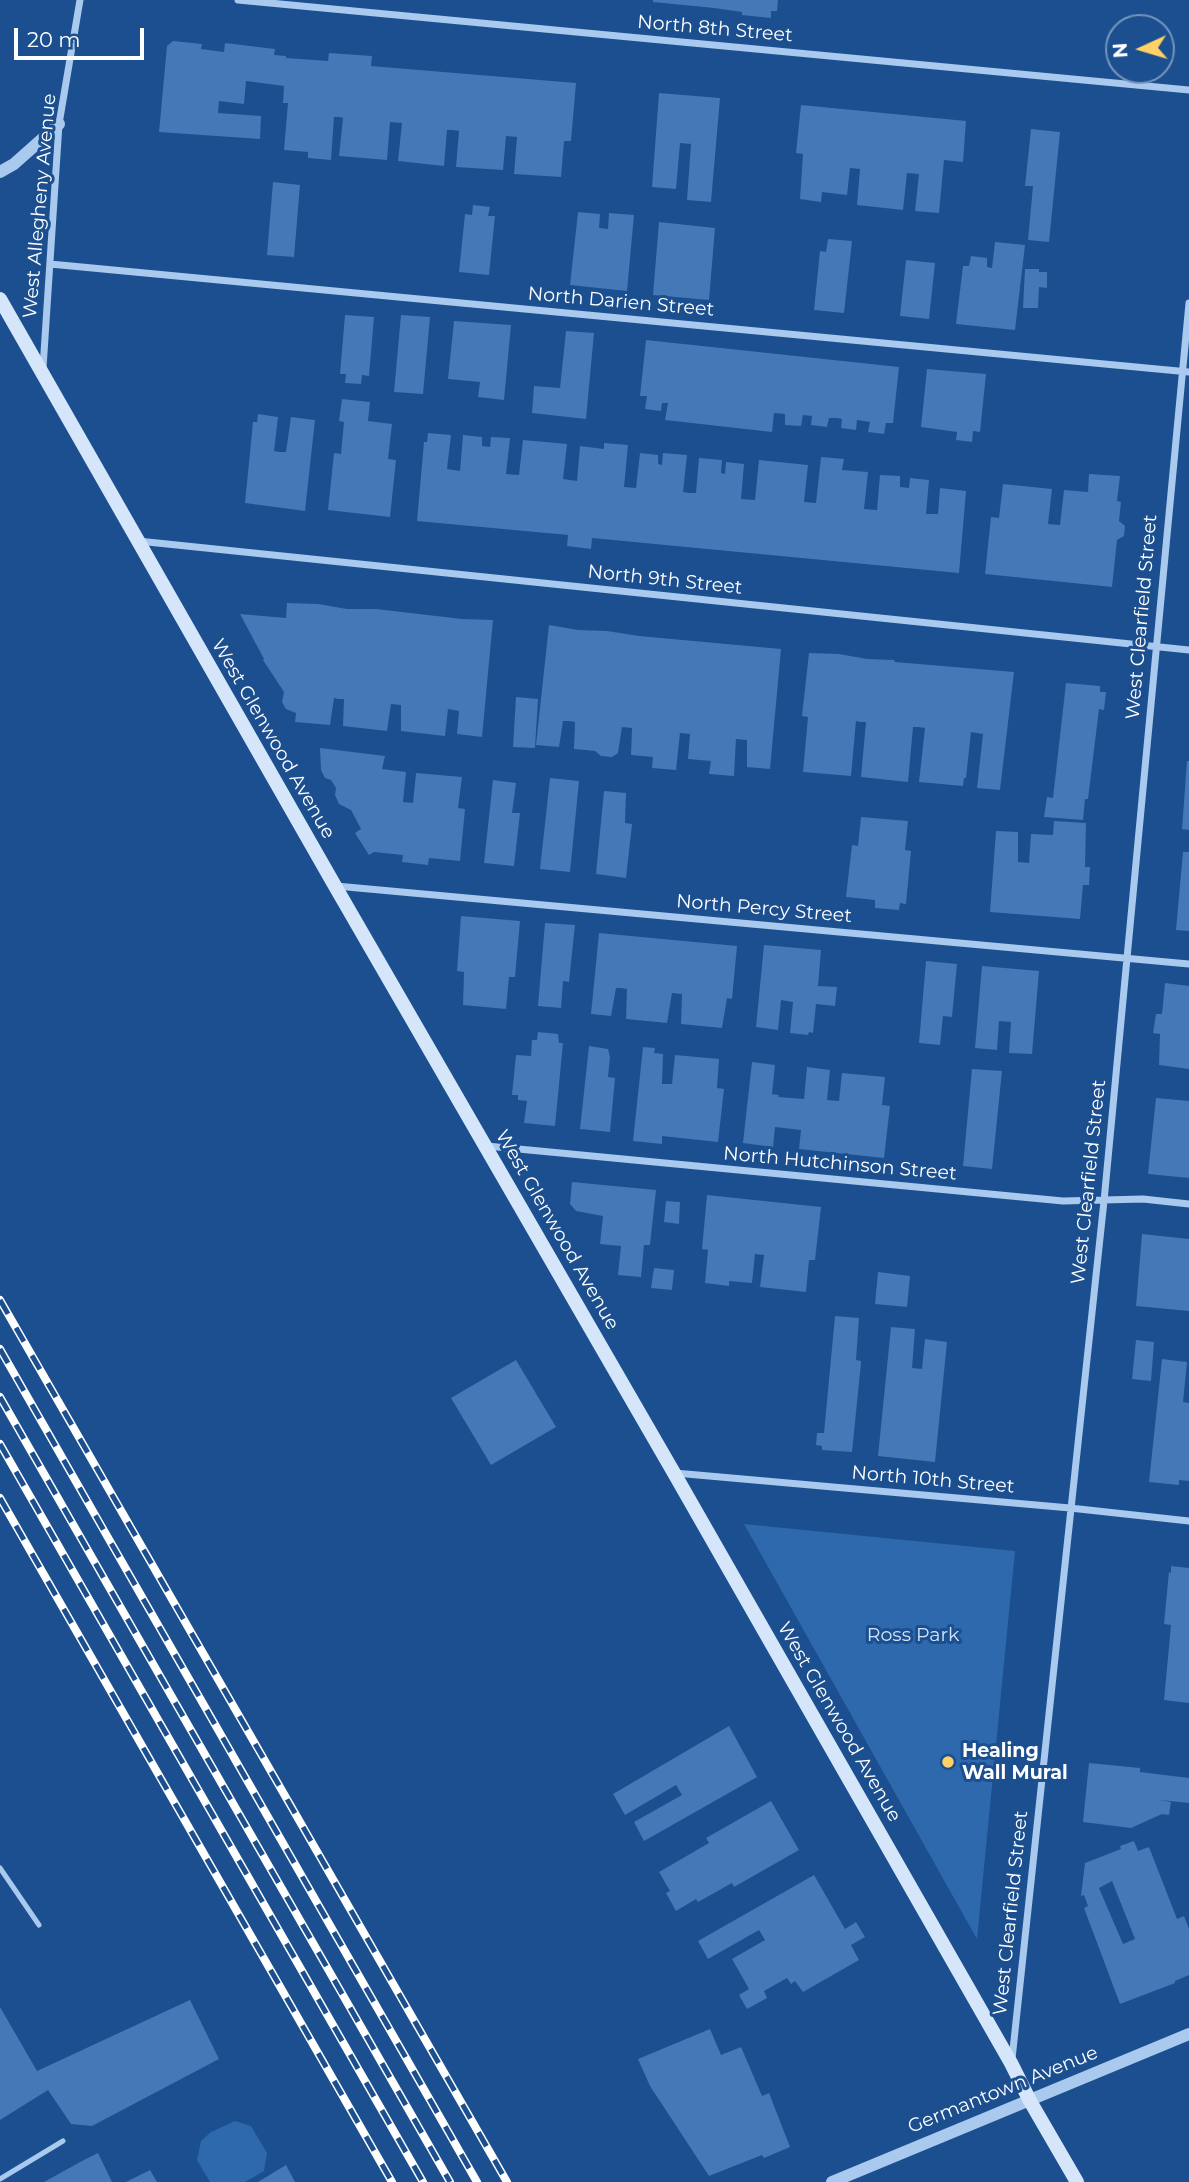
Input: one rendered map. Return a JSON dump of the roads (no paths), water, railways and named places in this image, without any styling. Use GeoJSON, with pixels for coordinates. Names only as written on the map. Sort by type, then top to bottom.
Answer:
{"type":"FeatureCollection","features":[{"type":"Feature","properties":{"kind":"main road","name":"West Glenwood Avenue"},"geometry":{"type":"LineString","coordinates":[[0,299],[335,886],[488,1146],[1077,2182]]}},
{"type":"Feature","properties":{"kind":"street","name":"West Allegheny Avenue"},"geometry":{"type":"LineString","coordinates":[[43,373],[59,124],[80,0]]}},
{"type":"Feature","properties":{"kind":"street","name":"North 8th Street"},"geometry":{"type":"LineString","coordinates":[[238,0],[1189,90]]}},
{"type":"Feature","properties":{"kind":"street"},"geometry":{"type":"LineString","coordinates":[[0,172],[14,164],[59,124]]}},
{"type":"Feature","properties":{"kind":"street","name":"North Darien Street"},"geometry":{"type":"LineString","coordinates":[[50,264],[1185,372]]}},
{"type":"Feature","properties":{"kind":"street","name":"West Clearfield Street"},"geometry":{"type":"LineString","coordinates":[[1011,2063],[1104,1201],[1155,646],[1185,372],[1189,303]]}},
{"type":"Feature","properties":{"kind":"street","name":"North 9th Street"},"geometry":{"type":"LineString","coordinates":[[137,541],[1189,650]]}},
{"type":"Feature","properties":{"kind":"street","name":"North Percy Street"},"geometry":{"type":"LineString","coordinates":[[335,886],[1189,964]]}},
{"type":"Feature","properties":{"kind":"street","name":"North Hutchinson Street"},"geometry":{"type":"LineString","coordinates":[[488,1146],[1063,1201],[1143,1199],[1189,1204]]}},
{"type":"Feature","properties":{"kind":"street","name":"North 10th Street"},"geometry":{"type":"LineString","coordinates":[[674,1472],[1189,1521]]}},
{"type":"Feature","properties":{"kind":"street","name":"Germantown Avenue"},"geometry":{"type":"LineString","coordinates":[[832,2182],[1189,2034]]}},
{"type":"Feature","properties":{"kind":"lane"},"geometry":{"type":"LineString","coordinates":[[0,1868],[38,1925]]}},
{"type":"Feature","properties":{"kind":"lane"},"geometry":{"type":"LineString","coordinates":[[0,2179],[63,2141]]}},
{"type":"Feature","properties":{"kind":"railway"},"geometry":{"type":"LineString","coordinates":[[0,1300],[507,2182]]}},
{"type":"Feature","properties":{"kind":"railway"},"geometry":{"type":"LineString","coordinates":[[0,1349],[477,2182]]}},
{"type":"Feature","properties":{"kind":"railway"},"geometry":{"type":"LineString","coordinates":[[0,1397],[450,2182]]}},
{"type":"Feature","properties":{"kind":"railway"},"geometry":{"type":"LineString","coordinates":[[0,1444],[423,2182]]}},
{"type":"Feature","properties":{"kind":"railway"},"geometry":{"type":"LineString","coordinates":[[0,1498],[392,2182]]}},
{"type":"Feature","properties":{"kind":"place","name":"Healing Wall Mural"},"geometry":{"type":"Point","coordinates":[948,1762]}},
{"type":"Feature","properties":{"kind":"park label","name":"Ross Park"},"geometry":{"type":"Point","coordinates":[913,1635]}}]}
